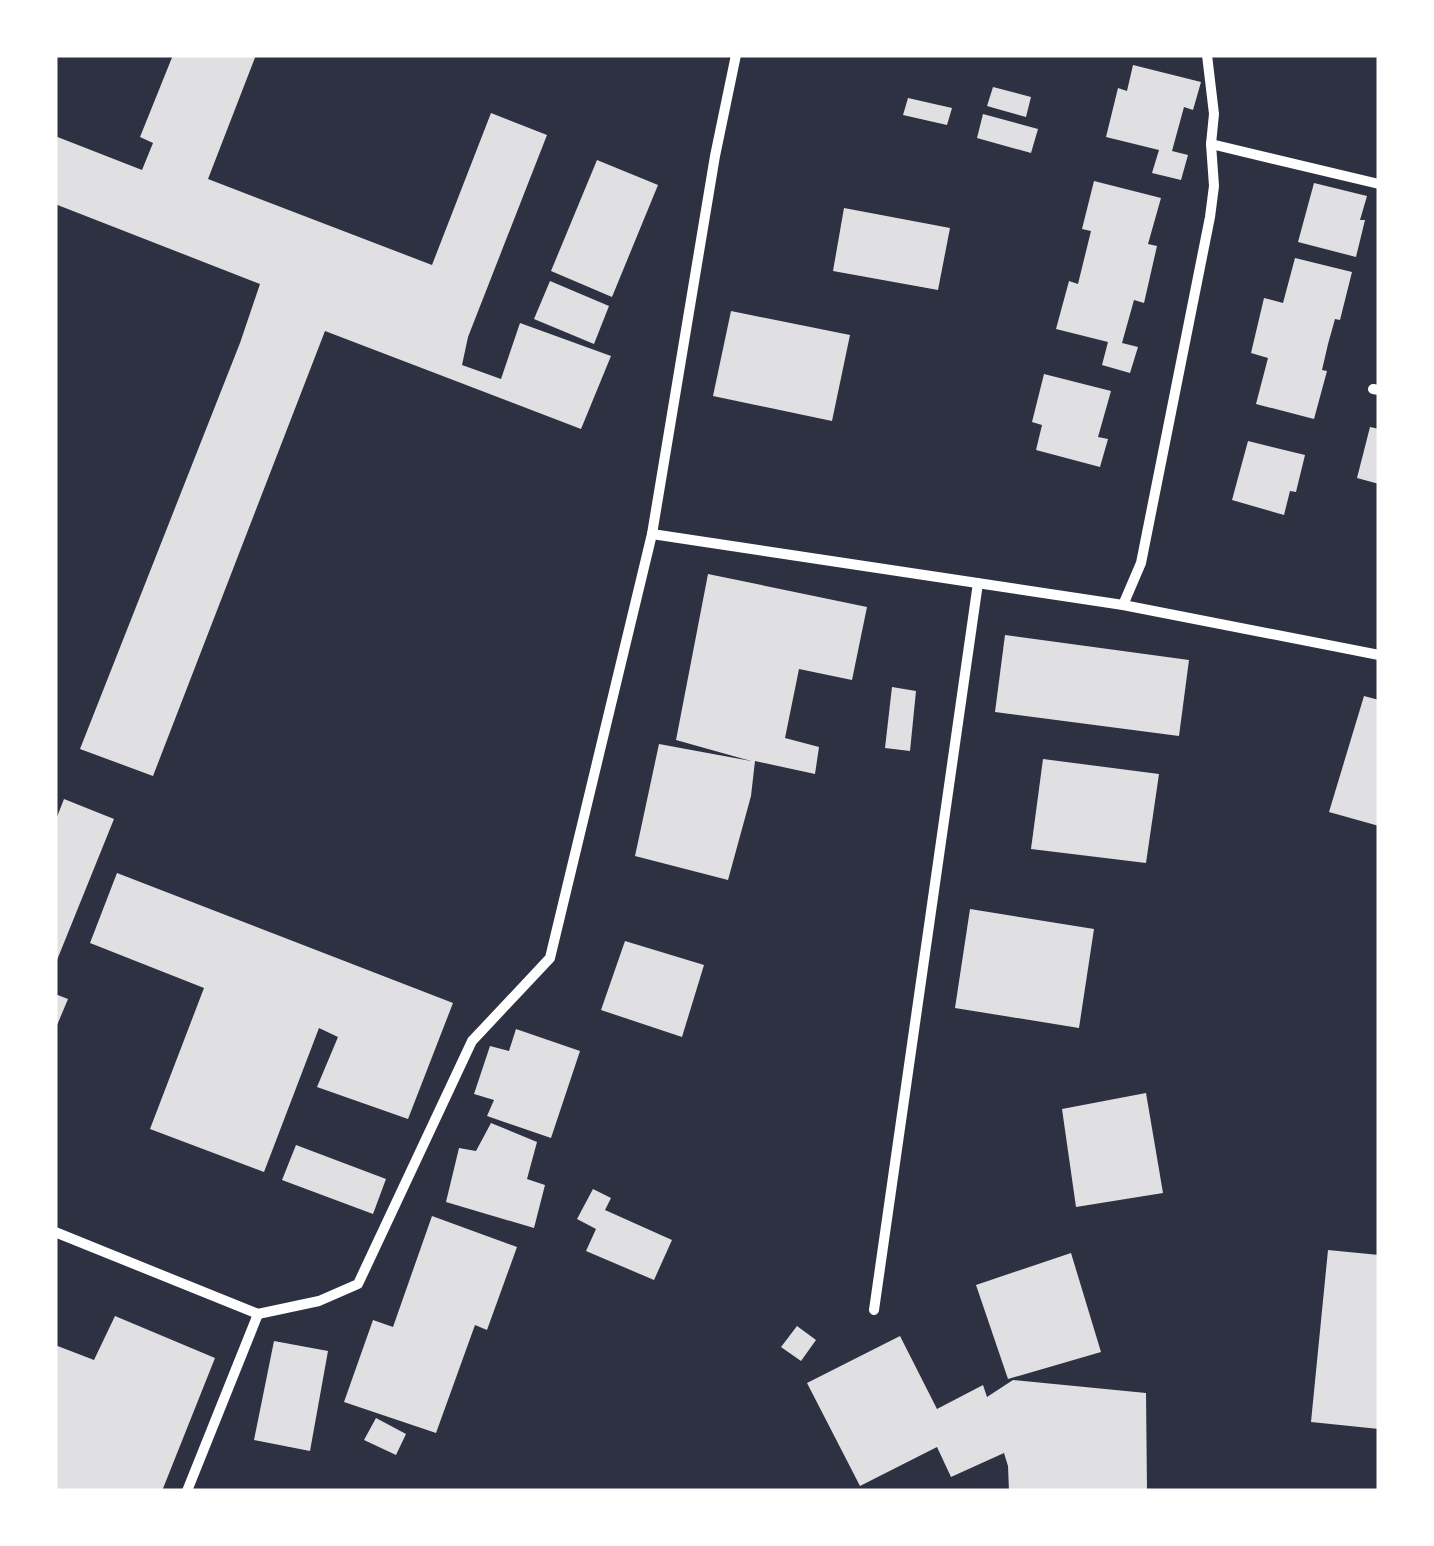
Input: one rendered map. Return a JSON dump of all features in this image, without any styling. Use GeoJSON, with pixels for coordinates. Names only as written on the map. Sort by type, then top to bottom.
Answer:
{"type":"FeatureCollection","features":[{"type":"Feature","properties":{"kind":"street"},"geometry":{"type":"LineString","coordinates":[[55,1232],[258,1314],[320,1302],[358,1284],[472,1040],[550,958],[652,534],[715,156],[736,55]]}},
{"type":"Feature","properties":{"kind":"street"},"geometry":{"type":"LineString","coordinates":[[1122,605],[1141,563],[1210,217],[1214,114],[1207,55]]}},
{"type":"Feature","properties":{"kind":"street"},"geometry":{"type":"LineString","coordinates":[[1212,144],[1379,184]]}},
{"type":"Feature","properties":{"kind":"street"},"geometry":{"type":"LineString","coordinates":[[652,534],[1122,605],[1379,654]]}},
{"type":"Feature","properties":{"kind":"street"},"geometry":{"type":"LineString","coordinates":[[874,1310],[978,583]]}},
{"type":"Feature","properties":{"kind":"street"},"geometry":{"type":"LineString","coordinates":[[187,1491],[258,1314]]}},
{"type":"Feature","properties":{"kind":"building"},"geometry":{"type":"Polygon","coordinates":[[[173,55],[256,55],[208,179],[432,265],[491,113],[547,135],[468,337],[462,365],[501,379],[520,323],[611,356],[581,429],[325,331],[153,776],[80,749],[260,284],[55,204],[55,136],[142,170],[153,143],[140,137],[173,55]]]}},
{"type":"Feature","properties":{"kind":"building"},"geometry":{"type":"Polygon","coordinates":[[[1133,65],[1201,82],[1193,110],[1184,107],[1172,151],[1188,155],[1181,180],[1152,173],[1159,150],[1106,137],[1118,88],[1127,91],[1133,65]]]}},
{"type":"Feature","properties":{"kind":"building"},"geometry":{"type":"Polygon","coordinates":[[[993,87],[1031,97],[1026,117],[987,106],[993,87]]]}},
{"type":"Feature","properties":{"kind":"building"},"geometry":{"type":"Polygon","coordinates":[[[908,98],[952,108],[947,125],[903,115],[908,98]]]}},
{"type":"Feature","properties":{"kind":"building"},"geometry":{"type":"Polygon","coordinates":[[[983,114],[1038,129],[1031,153],[977,138],[983,114]]]}},
{"type":"Feature","properties":{"kind":"building"},"geometry":{"type":"Polygon","coordinates":[[[597,160],[658,185],[612,297],[551,271],[597,160]]]}},
{"type":"Feature","properties":{"kind":"building"},"geometry":{"type":"Polygon","coordinates":[[[1094,181],[1161,198],[1148,244],[1157,246],[1144,303],[1134,300],[1122,343],[1138,347],[1130,373],[1102,365],[1108,342],[1056,329],[1069,281],[1078,284],[1091,231],[1082,229],[1094,181]]]}},
{"type":"Feature","properties":{"kind":"building"},"geometry":{"type":"Polygon","coordinates":[[[1314,183],[1367,196],[1356,257],[1298,242],[1314,183]]]}},
{"type":"Feature","properties":{"kind":"building"},"geometry":{"type":"Polygon","coordinates":[[[844,208],[950,228],[938,290],[833,271],[844,208]]]}},
{"type":"Feature","properties":{"kind":"building"},"geometry":{"type":"Polygon","coordinates":[[[1295,258],[1352,272],[1340,320],[1335,319],[1328,344],[1322,370],[1327,371],[1314,419],[1256,404],[1268,358],[1251,353],[1264,298],[1283,303],[1295,258]]]}},
{"type":"Feature","properties":{"kind":"building"},"geometry":{"type":"Polygon","coordinates":[[[550,281],[609,306],[594,344],[534,319],[550,281]]]}},
{"type":"Feature","properties":{"kind":"building"},"geometry":{"type":"Polygon","coordinates":[[[731,311],[850,335],[832,421],[713,396],[731,311]]]}},
{"type":"Feature","properties":{"kind":"building"},"geometry":{"type":"Polygon","coordinates":[[[1044,374],[1111,391],[1098,437],[1108,439],[1100,467],[1036,450],[1042,425],[1032,422],[1044,374]]]}},
{"type":"Feature","properties":{"kind":"building"},"geometry":{"type":"Polygon","coordinates":[[[1370,427],[1379,429],[1379,484],[1357,478],[1370,427]]]}},
{"type":"Feature","properties":{"kind":"building"},"geometry":{"type":"Polygon","coordinates":[[[1248,441],[1305,455],[1296,492],[1290,491],[1284,515],[1232,500],[1248,441]]]}},
{"type":"Feature","properties":{"kind":"building"},"geometry":{"type":"Polygon","coordinates":[[[708,574],[867,607],[852,680],[799,669],[785,738],[819,747],[815,774],[755,761],[751,796],[728,880],[635,856],[659,744],[751,761],[676,740],[708,574]]]}},
{"type":"Feature","properties":{"kind":"building"},"geometry":{"type":"Polygon","coordinates":[[[1005,635],[1189,660],[1179,736],[995,712],[1005,635]]]}},
{"type":"Feature","properties":{"kind":"building"},"geometry":{"type":"Polygon","coordinates":[[[892,687],[916,691],[910,751],[885,748],[892,687]]]}},
{"type":"Feature","properties":{"kind":"building"},"geometry":{"type":"Polygon","coordinates":[[[1364,696],[1379,700],[1379,826],[1329,812],[1364,696]]]}},
{"type":"Feature","properties":{"kind":"building"},"geometry":{"type":"Polygon","coordinates":[[[1043,759],[1159,774],[1146,863],[1031,849],[1043,759]]]}},
{"type":"Feature","properties":{"kind":"building"},"geometry":{"type":"Polygon","coordinates":[[[64,799],[114,819],[55,965],[55,822],[64,799]]]}},
{"type":"Feature","properties":{"kind":"building"},"geometry":{"type":"Polygon","coordinates":[[[117,873],[453,1003],[408,1119],[317,1087],[338,1037],[319,1028],[264,1172],[150,1129],[204,988],[90,943],[117,873]]]}},
{"type":"Feature","properties":{"kind":"building"},"geometry":{"type":"Polygon","coordinates":[[[970,909],[1094,929],[1079,1028],[955,1008],[970,909]]]}},
{"type":"Feature","properties":{"kind":"building"},"geometry":{"type":"Polygon","coordinates":[[[625,941],[704,965],[682,1037],[601,1010],[625,941]]]}},
{"type":"Feature","properties":{"kind":"building"},"geometry":{"type":"Polygon","coordinates":[[[55,994],[68,999],[55,1030],[55,994]]]}},
{"type":"Feature","properties":{"kind":"building"},"geometry":{"type":"Polygon","coordinates":[[[516,1029],[580,1051],[551,1138],[487,1116],[494,1100],[474,1094],[490,1046],[509,1051],[516,1029]]]}},
{"type":"Feature","properties":{"kind":"building"},"geometry":{"type":"Polygon","coordinates":[[[1146,1093],[1163,1193],[1076,1207],[1062,1109],[1146,1093]]]}},
{"type":"Feature","properties":{"kind":"building"},"geometry":{"type":"Polygon","coordinates":[[[491,1123],[537,1142],[527,1179],[545,1185],[534,1228],[446,1202],[459,1148],[476,1151],[491,1123]]]}},
{"type":"Feature","properties":{"kind":"building"},"geometry":{"type":"Polygon","coordinates":[[[296,1145],[386,1179],[373,1214],[282,1180],[296,1145]]]}},
{"type":"Feature","properties":{"kind":"building"},"geometry":{"type":"Polygon","coordinates":[[[593,1189],[611,1198],[605,1210],[672,1240],[654,1280],[586,1251],[596,1229],[577,1219],[593,1189]]]}},
{"type":"Feature","properties":{"kind":"building"},"geometry":{"type":"Polygon","coordinates":[[[432,1216],[517,1247],[487,1330],[475,1325],[436,1433],[344,1402],[373,1320],[393,1327],[432,1216]]]}},
{"type":"Feature","properties":{"kind":"building"},"geometry":{"type":"Polygon","coordinates":[[[1328,1250],[1379,1255],[1379,1429],[1311,1422],[1328,1250]]]}},
{"type":"Feature","properties":{"kind":"building"},"geometry":{"type":"Polygon","coordinates":[[[1071,1253],[1101,1352],[1008,1379],[976,1285],[1071,1253]]]}},
{"type":"Feature","properties":{"kind":"building"},"geometry":{"type":"Polygon","coordinates":[[[115,1316],[215,1358],[162,1491],[55,1491],[55,1345],[94,1360],[115,1316]]]}},
{"type":"Feature","properties":{"kind":"building"},"geometry":{"type":"Polygon","coordinates":[[[797,1326],[816,1340],[801,1361],[781,1347],[797,1326]]]}},
{"type":"Feature","properties":{"kind":"building"},"geometry":{"type":"Polygon","coordinates":[[[900,1336],[937,1409],[983,1385],[987,1397],[1013,1380],[1146,1393],[1147,1491],[1009,1491],[1004,1453],[951,1477],[937,1447],[860,1486],[807,1383],[900,1336]]]}},
{"type":"Feature","properties":{"kind":"building"},"geometry":{"type":"Polygon","coordinates":[[[274,1341],[328,1351],[310,1451],[254,1440],[274,1341]]]}},
{"type":"Feature","properties":{"kind":"building"},"geometry":{"type":"Polygon","coordinates":[[[376,1418],[406,1434],[396,1455],[364,1440],[376,1418]]]}}]}
